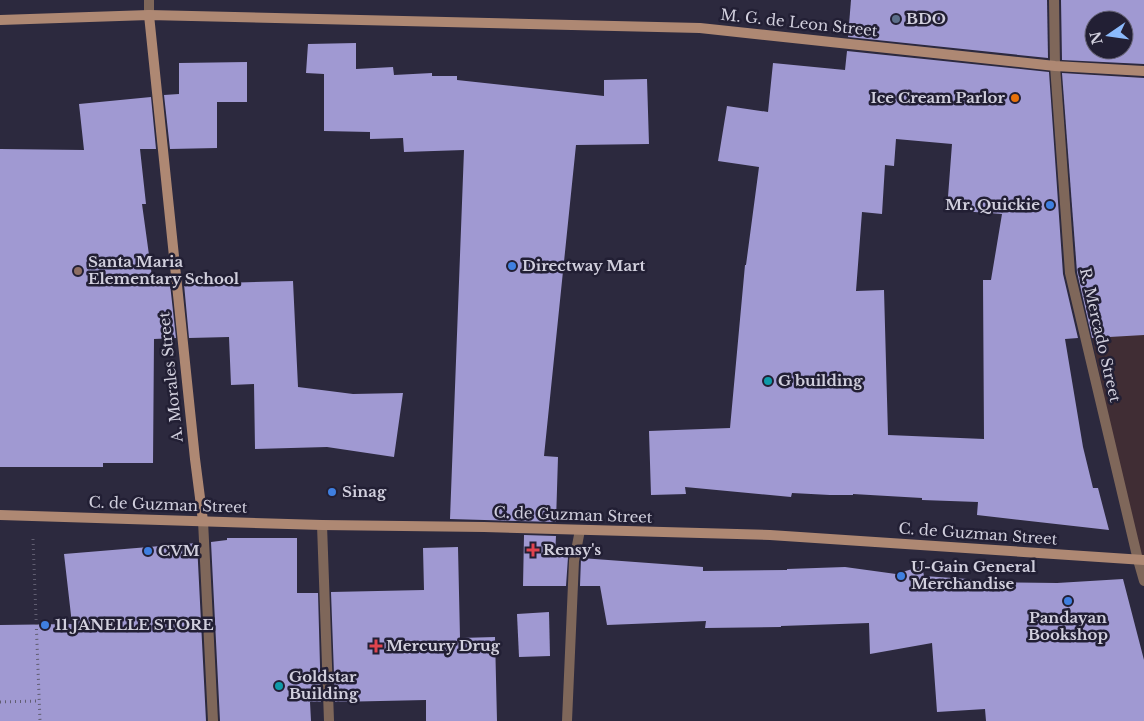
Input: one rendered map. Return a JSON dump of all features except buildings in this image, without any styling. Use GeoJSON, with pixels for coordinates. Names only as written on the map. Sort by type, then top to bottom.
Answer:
{"type":"FeatureCollection","features":[{"type":"Feature","properties":{"kind":"main road","name":"M. G. de Leon Street"},"geometry":{"type":"LineString","coordinates":[[0,20],[149,15],[700,28],[1055,66],[1144,71]]}},
{"type":"Feature","properties":{"kind":"main road","name":"A. Morales Street"},"geometry":{"type":"LineString","coordinates":[[149,15],[203,521]]}},
{"type":"Feature","properties":{"kind":"main road","name":"C. de Guzman Street"},"geometry":{"type":"LineString","coordinates":[[0,515],[322,525],[770,534],[1141,560]]}},
{"type":"Feature","properties":{"kind":"street","name":"A. Morales Street"},"geometry":{"type":"LineString","coordinates":[[149,0],[149,15]]}},
{"type":"Feature","properties":{"kind":"street","name":"R. Mercado Street"},"geometry":{"type":"LineString","coordinates":[[1054,0],[1055,66],[1070,273],[1141,560],[1144,581]]}},
{"type":"Feature","properties":{"kind":"street","name":"A. Morales Street"},"geometry":{"type":"LineString","coordinates":[[203,521],[213,721]]}},
{"type":"Feature","properties":{"kind":"street"},"geometry":{"type":"LineString","coordinates":[[322,525],[329,721]]}},
{"type":"Feature","properties":{"kind":"street"},"geometry":{"type":"LineString","coordinates":[[567,721],[574,561],[580,530]]}},
{"type":"Feature","properties":{"kind":"path"},"geometry":{"type":"LineString","coordinates":[[32,516],[40,721]]}},
{"type":"Feature","properties":{"kind":"path"},"geometry":{"type":"LineString","coordinates":[[0,702],[39,701]]}},
{"type":"Feature","properties":{"kind":"shaded area"},"geometry":{"type":"Polygon","coordinates":[[[1062,73],[1144,78],[1144,560],[1138,560],[1078,270],[1062,73]]]}},
{"type":"Feature","properties":{"kind":"place","name":"BDO"},"geometry":{"type":"Point","coordinates":[896,19]}},
{"type":"Feature","properties":{"kind":"place","name":"Ice Cream Parlor"},"geometry":{"type":"Point","coordinates":[1015,98]}},
{"type":"Feature","properties":{"kind":"place","name":"Mr. Quickie"},"geometry":{"type":"Point","coordinates":[1050,205]}},
{"type":"Feature","properties":{"kind":"place","name":"Directway Mart"},"geometry":{"type":"Point","coordinates":[512,266]}},
{"type":"Feature","properties":{"kind":"place","name":"Santa Maria Elementary School"},"geometry":{"type":"Point","coordinates":[78,271]}},
{"type":"Feature","properties":{"kind":"place","name":"G building"},"geometry":{"type":"Point","coordinates":[768,381]}},
{"type":"Feature","properties":{"kind":"place","name":"Sinag"},"geometry":{"type":"Point","coordinates":[332,492]}},
{"type":"Feature","properties":{"kind":"place","name":"Rensy's"},"geometry":{"type":"Point","coordinates":[533,550]}},
{"type":"Feature","properties":{"kind":"place","name":"CVM"},"geometry":{"type":"Point","coordinates":[148,551]}},
{"type":"Feature","properties":{"kind":"place","name":"U-Gain General Merchandise"},"geometry":{"type":"Point","coordinates":[901,576]}},
{"type":"Feature","properties":{"kind":"place","name":"Pandayan Bookshop"},"geometry":{"type":"Point","coordinates":[1068,601]}},
{"type":"Feature","properties":{"kind":"place","name":"11 JANELLE STORE"},"geometry":{"type":"Point","coordinates":[45,625]}},
{"type":"Feature","properties":{"kind":"place","name":"Mercury Drug"},"geometry":{"type":"Point","coordinates":[376,646]}},
{"type":"Feature","properties":{"kind":"place","name":"Goldstar Building"},"geometry":{"type":"Point","coordinates":[279,686]}}]}
